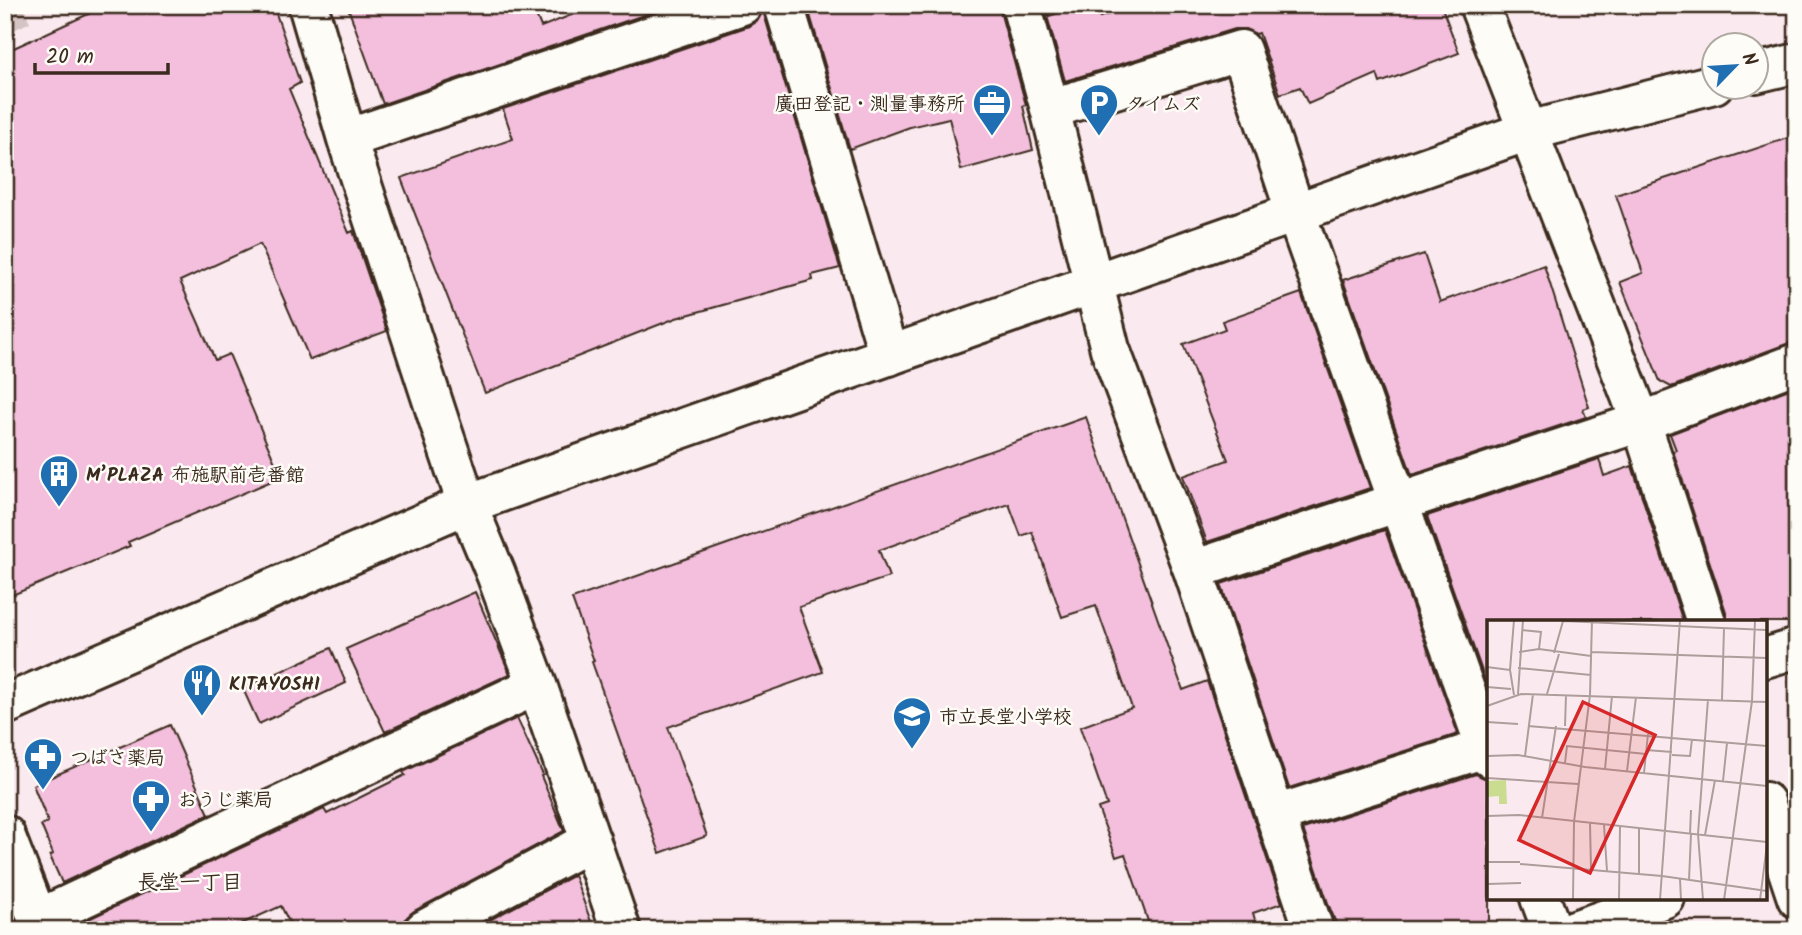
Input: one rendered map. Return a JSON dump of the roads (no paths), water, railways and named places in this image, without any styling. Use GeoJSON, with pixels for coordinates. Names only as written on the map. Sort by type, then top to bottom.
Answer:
{"type":"FeatureCollection","features":[{"type":"Feature","properties":{"kind":"street"},"geometry":{"type":"LineString","coordinates":[[308,5],[347,139],[467,504],[537,685],[621,930]]}},
{"type":"Feature","properties":{"kind":"street"},"geometry":{"type":"LineString","coordinates":[[347,139],[743,5]]}},
{"type":"Feature","properties":{"kind":"street"},"geometry":{"type":"LineString","coordinates":[[784,5],[889,356]]}},
{"type":"Feature","properties":{"kind":"street"},"geometry":{"type":"LineString","coordinates":[[1021,5],[1110,349],[1193,570],[1314,930]]}},
{"type":"Feature","properties":{"kind":"street"},"geometry":{"type":"LineString","coordinates":[[1479,5],[1641,422],[1705,620]]}},
{"type":"Feature","properties":{"kind":"street"},"geometry":{"type":"LineString","coordinates":[[1050,109],[1241,50],[1397,501],[1487,747]]}},
{"type":"Feature","properties":{"kind":"street"},"geometry":{"type":"LineString","coordinates":[[1770,70],[1797,63]]}},
{"type":"Feature","properties":{"kind":"street"},"geometry":{"type":"LineString","coordinates":[[5,705],[467,504],[1528,131],[1700,88]]}},
{"type":"Feature","properties":{"kind":"street"},"geometry":{"type":"LineString","coordinates":[[1193,570],[1641,422],[1797,363]]}},
{"type":"Feature","properties":{"kind":"street"},"geometry":{"type":"LineString","coordinates":[[1767,657],[1797,648]]}},
{"type":"Feature","properties":{"kind":"street"},"geometry":{"type":"LineString","coordinates":[[5,835],[40,924],[537,685]]}},
{"type":"Feature","properties":{"kind":"street"},"geometry":{"type":"LineString","coordinates":[[1275,815],[1487,750]]}},
{"type":"Feature","properties":{"kind":"street"},"geometry":{"type":"LineString","coordinates":[[1767,815],[1774,861],[1797,898]]}},
{"type":"Feature","properties":{"kind":"street"},"geometry":{"type":"LineString","coordinates":[[424,930],[591,841]]}},
{"type":"Feature","properties":{"kind":"street"},"geometry":{"type":"LineString","coordinates":[[1541,900],[1552,930]]}},
{"type":"Feature","properties":{"kind":"street"},"geometry":{"type":"LineString","coordinates":[[1593,927],[1660,900]]}},
{"type":"Feature","properties":{"kind":"tunnel"},"geometry":{"type":"LineString","coordinates":[[5,13],[22,5]]}},
{"type":"Feature","properties":{"kind":"place","name":"廣田登記・測量事務所"},"geometry":{"type":"Point","coordinates":[992,137]}},
{"type":"Feature","properties":{"kind":"place","name":"タイムズ"},"geometry":{"type":"Point","coordinates":[1099,137]}},
{"type":"Feature","properties":{"kind":"place","name":"M’PLAZA 布施駅前壱番館"},"geometry":{"type":"Point","coordinates":[59,508]}},
{"type":"Feature","properties":{"kind":"place","name":"KITAYOSHI"},"geometry":{"type":"Point","coordinates":[202,717]}},
{"type":"Feature","properties":{"kind":"place","name":"市立長堂小学校"},"geometry":{"type":"Point","coordinates":[912,750]}},
{"type":"Feature","properties":{"kind":"place","name":"つばさ薬局"},"geometry":{"type":"Point","coordinates":[43,791]}},
{"type":"Feature","properties":{"kind":"place","name":"おうじ薬局"},"geometry":{"type":"Point","coordinates":[151,833]}},
{"type":"Feature","properties":{"kind":"district","name":"長堂一丁目"},"geometry":{"type":"Point","coordinates":[190,882]}}]}
